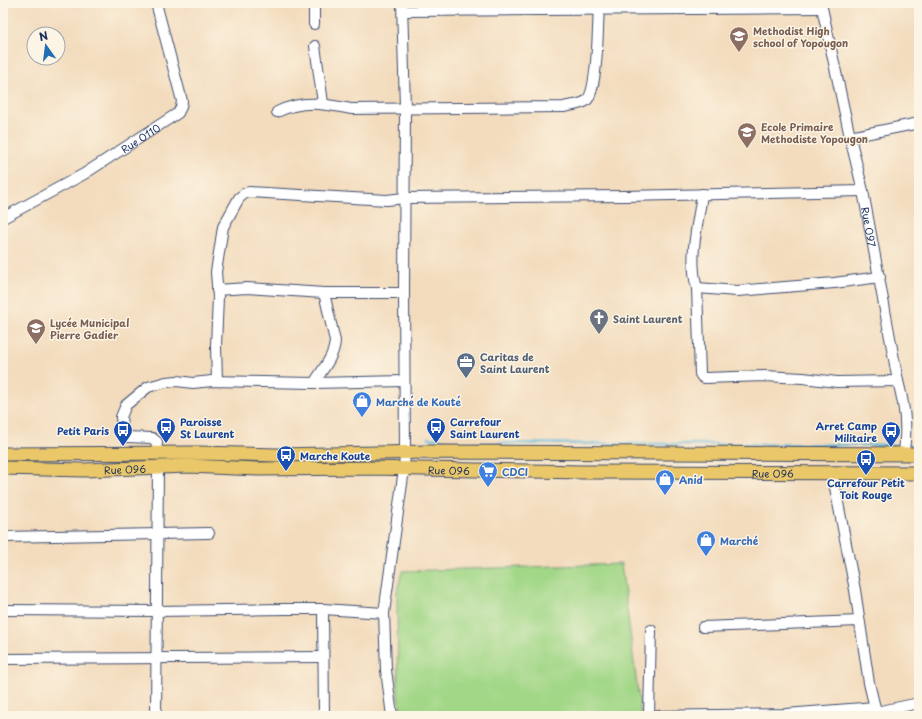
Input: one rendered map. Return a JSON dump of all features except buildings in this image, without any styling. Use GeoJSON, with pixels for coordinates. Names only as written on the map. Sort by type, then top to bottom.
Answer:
{"type":"FeatureCollection","features":[{"type":"Feature","properties":{"kind":"main road","name":"Rue O96"},"geometry":{"type":"LineString","coordinates":[[3,468],[84,470],[157,461],[276,454],[405,452],[919,454]]}},
{"type":"Feature","properties":{"kind":"main road","name":"Rue O96"},"geometry":{"type":"LineString","coordinates":[[3,454],[157,461],[188,466],[258,469],[919,473]]}},
{"type":"Feature","properties":{"kind":"street","name":"Rue O110"},"geometry":{"type":"LineString","coordinates":[[3,218],[84,174],[178,113],[182,107],[182,101],[156,3]]}},
{"type":"Feature","properties":{"kind":"street"},"geometry":{"type":"LineString","coordinates":[[314,3],[314,24]]}},
{"type":"Feature","properties":{"kind":"street"},"geometry":{"type":"LineString","coordinates":[[277,112],[298,104],[323,103],[352,108],[564,107],[584,103],[589,98],[595,78],[599,6]]}},
{"type":"Feature","properties":{"kind":"street"},"geometry":{"type":"LineString","coordinates":[[392,716],[386,670],[384,613],[404,469],[405,452],[405,107],[402,7],[821,6]]}},
{"type":"Feature","properties":{"kind":"street","name":"Rue O97"},"geometry":{"type":"LineString","coordinates":[[821,6],[863,191],[880,277],[906,418],[904,453]]}},
{"type":"Feature","properties":{"kind":"street"},"geometry":{"type":"LineString","coordinates":[[315,46],[323,103]]}},
{"type":"Feature","properties":{"kind":"street"},"geometry":{"type":"LineString","coordinates":[[850,137],[919,123]]}},
{"type":"Feature","properties":{"kind":"street"},"geometry":{"type":"LineString","coordinates":[[217,381],[218,290],[216,272],[223,227],[239,198],[248,192],[387,200],[404,198],[624,196],[863,191]]}},
{"type":"Feature","properties":{"kind":"street"},"geometry":{"type":"LineString","coordinates":[[702,194],[694,237],[700,374],[702,377],[764,376],[838,382],[898,381]]}},
{"type":"Feature","properties":{"kind":"street"},"geometry":{"type":"LineString","coordinates":[[697,288],[737,291],[834,283],[880,277]]}},
{"type":"Feature","properties":{"kind":"street"},"geometry":{"type":"LineString","coordinates":[[218,290],[247,288],[324,293],[404,293]]}},
{"type":"Feature","properties":{"kind":"street"},"geometry":{"type":"LineString","coordinates":[[314,383],[334,349],[334,341],[324,293]]}},
{"type":"Feature","properties":{"kind":"street"},"geometry":{"type":"LineString","coordinates":[[156,716],[157,442],[152,438],[126,437],[123,434],[122,417],[126,405],[148,387],[166,382],[177,381],[193,383],[217,381],[314,383],[404,381]]}},
{"type":"Feature","properties":{"kind":"street"},"geometry":{"type":"LineString","coordinates":[[832,472],[853,578],[869,683],[876,712]]}},
{"type":"Feature","properties":{"kind":"street"},"geometry":{"type":"LineString","coordinates":[[3,537],[209,533]]}},
{"type":"Feature","properties":{"kind":"street"},"geometry":{"type":"LineString","coordinates":[[3,610],[157,611],[323,609],[384,613]]}},
{"type":"Feature","properties":{"kind":"street"},"geometry":{"type":"LineString","coordinates":[[323,609],[324,716]]}},
{"type":"Feature","properties":{"kind":"street"},"geometry":{"type":"LineString","coordinates":[[702,628],[859,622]]}},
{"type":"Feature","properties":{"kind":"street"},"geometry":{"type":"LineString","coordinates":[[651,630],[649,716],[876,712],[919,703]]}},
{"type":"Feature","properties":{"kind":"street"},"geometry":{"type":"LineString","coordinates":[[3,659],[323,657]]}},
{"type":"Feature","properties":{"kind":"green space"},"geometry":{"type":"Polygon","coordinates":[[[621,564],[641,716],[403,716],[398,698],[397,592],[402,571],[621,564]]]}},
{"type":"Feature","properties":{"kind":"waterway"},"geometry":{"type":"LineString","coordinates":[[429,438],[462,443],[903,445]]}},
{"type":"Feature","properties":{"kind":"waterway"},"geometry":{"type":"LineString","coordinates":[[908,445],[919,445]]}},
{"type":"Feature","properties":{"kind":"place","name":"Methodist High school of Yopougon"},"geometry":{"type":"Point","coordinates":[739,53]}},
{"type":"Feature","properties":{"kind":"place","name":"Ecole Primaire Methodiste Yopougon"},"geometry":{"type":"Point","coordinates":[747,149]}},
{"type":"Feature","properties":{"kind":"place","name":"Saint Laurent"},"geometry":{"type":"Point","coordinates":[599,335]}},
{"type":"Feature","properties":{"kind":"place","name":"Lycée Municipal Pierre Gadier"},"geometry":{"type":"Point","coordinates":[36,345]}},
{"type":"Feature","properties":{"kind":"place","name":"Caritas de Saint Laurent"},"geometry":{"type":"Point","coordinates":[466,379]}},
{"type":"Feature","properties":{"kind":"place","name":"Marché de Kouté"},"geometry":{"type":"Point","coordinates":[362,418]}},
{"type":"Feature","properties":{"kind":"place","name":"Paroisse St Laurent"},"geometry":{"type":"Point","coordinates":[166,444]}},
{"type":"Feature","properties":{"kind":"place","name":"Carrefour Saint Laurent"},"geometry":{"type":"Point","coordinates":[436,444]}},
{"type":"Feature","properties":{"kind":"place","name":"Petit Paris"},"geometry":{"type":"Point","coordinates":[123,447]}},
{"type":"Feature","properties":{"kind":"place","name":"Arret Camp Militaire"},"geometry":{"type":"Point","coordinates":[891,448]}},
{"type":"Feature","properties":{"kind":"place","name":"Marche Koute"},"geometry":{"type":"Point","coordinates":[286,472]}},
{"type":"Feature","properties":{"kind":"place","name":"Carrefour Petit Toit Rouge"},"geometry":{"type":"Point","coordinates":[866,476]}},
{"type":"Feature","properties":{"kind":"place","name":"CDCI"},"geometry":{"type":"Point","coordinates":[488,488]}},
{"type":"Feature","properties":{"kind":"place","name":"Anid"},"geometry":{"type":"Point","coordinates":[665,496]}},
{"type":"Feature","properties":{"kind":"place","name":"Marché"},"geometry":{"type":"Point","coordinates":[706,557]}}]}
